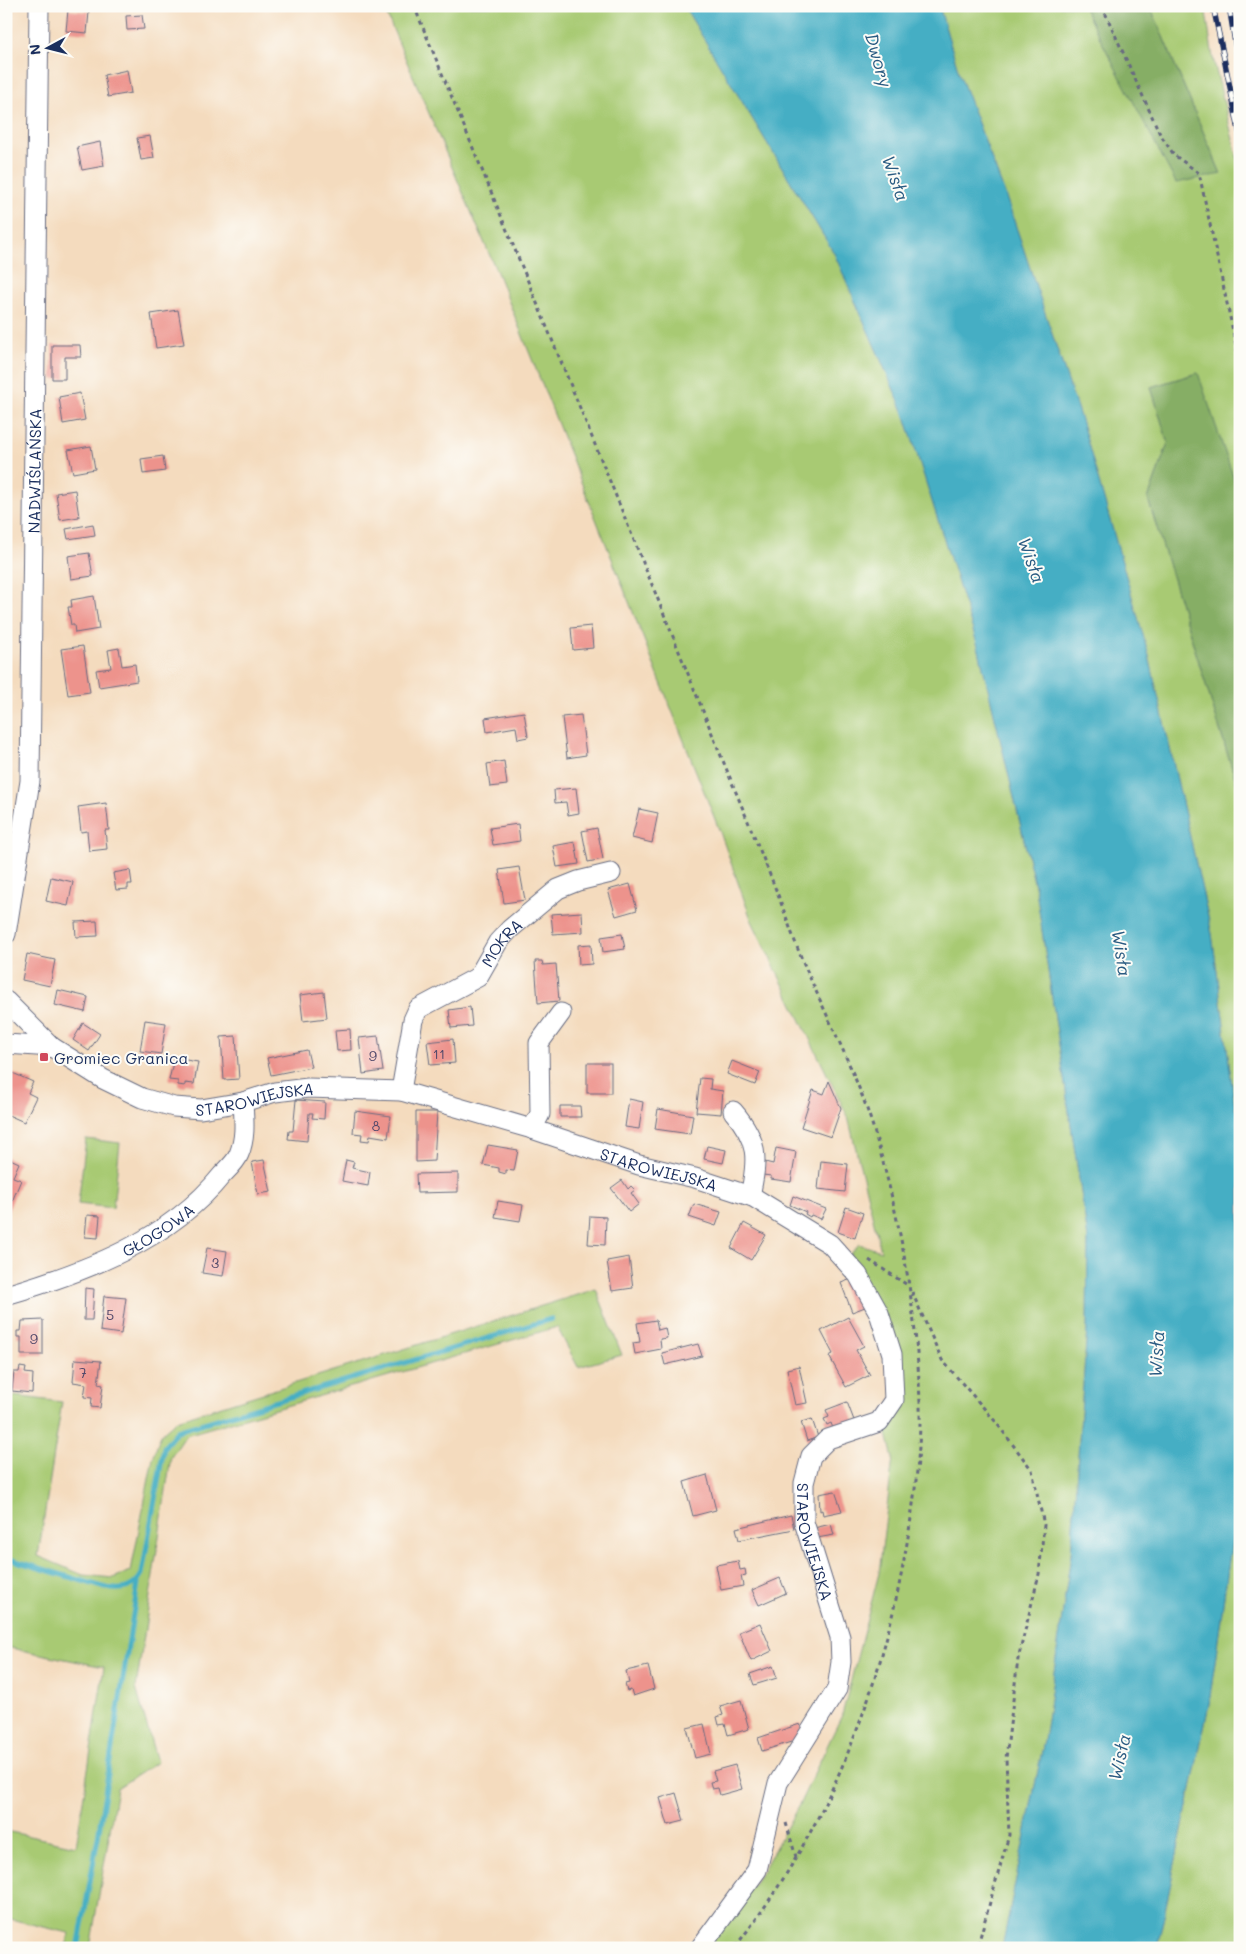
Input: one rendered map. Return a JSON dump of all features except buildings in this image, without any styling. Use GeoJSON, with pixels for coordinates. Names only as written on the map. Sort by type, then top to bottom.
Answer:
{"type":"FeatureCollection","features":[{"type":"Feature","properties":{"kind":"street","name":"NADWIŚLAŃSKA"},"geometry":{"type":"LineString","coordinates":[[6,934],[30,781],[39,6]]}},
{"type":"Feature","properties":{"kind":"street","name":"MOKRA"},"geometry":{"type":"LineString","coordinates":[[402,1091],[413,1020],[418,1009],[478,977],[498,942],[510,929],[558,889],[578,881],[610,873]]}},
{"type":"Feature","properties":{"kind":"street","name":"STAROWIEJSKA"},"geometry":{"type":"LineString","coordinates":[[6,1001],[52,1047],[103,1079],[142,1098],[174,1106],[201,1109],[243,1102],[275,1092],[308,1088],[402,1091],[532,1129],[639,1165],[695,1178],[750,1196],[830,1244],[858,1275],[880,1313],[892,1354],[894,1400],[879,1422],[828,1439],[811,1456],[804,1483],[804,1522],[840,1637],[841,1662],[837,1690],[778,1783],[757,1870],[700,1948]]}},
{"type":"Feature","properties":{"kind":"street"},"geometry":{"type":"LineString","coordinates":[[532,1129],[540,1114],[539,1043],[561,1013]]}},
{"type":"Feature","properties":{"kind":"street"},"geometry":{"type":"LineString","coordinates":[[6,1044],[52,1047]]}},
{"type":"Feature","properties":{"kind":"street","name":"GŁOGOWA"},"geometry":{"type":"LineString","coordinates":[[6,1295],[88,1268],[144,1240],[186,1212],[212,1188],[238,1155],[245,1130],[243,1102]]}},
{"type":"Feature","properties":{"kind":"street"},"geometry":{"type":"LineString","coordinates":[[733,1111],[747,1127],[756,1148],[755,1171],[750,1196]]}},
{"type":"Feature","properties":{"kind":"path"},"geometry":{"type":"LineString","coordinates":[[414,6],[570,380],[802,960],[852,1070],[871,1120],[883,1164],[910,1287],[920,1408],[917,1458],[912,1518],[889,1632],[853,1741],[828,1799],[769,1902],[734,1948]]}},
{"type":"Feature","properties":{"kind":"path"},"geometry":{"type":"LineString","coordinates":[[1102,6],[1160,134],[1174,156],[1199,173],[1240,364]]}},
{"type":"Feature","properties":{"kind":"path"},"geometry":{"type":"LineString","coordinates":[[910,1287],[942,1360],[995,1421],[1032,1470],[1044,1525],[1039,1574],[1018,1659],[1006,1758],[1009,1835],[977,1948]]}},
{"type":"Feature","properties":{"kind":"green space"},"geometry":{"type":"Polygon","coordinates":[[[383,6],[684,6],[834,253],[904,413],[978,646],[1036,890],[1088,1239],[1087,1329],[1071,1555],[1044,1741],[1002,1948],[707,1948],[763,1870],[799,1805],[842,1715],[879,1573],[893,1458],[885,1426],[899,1388],[848,1257],[859,1244],[881,1251],[848,1117],[751,919],[720,832],[499,277],[383,6]]]}},
{"type":"Feature","properties":{"kind":"green space"},"geometry":{"type":"Polygon","coordinates":[[[939,6],[1083,6],[1177,182],[1221,174],[1150,6],[1205,6],[1213,58],[1240,168],[1240,497],[1197,373],[1151,387],[1168,443],[1148,499],[1240,794],[1240,1114],[1235,1108],[1212,934],[1149,656],[1082,423],[1005,194],[959,73],[939,6]]]}},
{"type":"Feature","properties":{"kind":"green space"},"geometry":{"type":"Polygon","coordinates":[[[1083,6],[1150,6],[1221,174],[1176,183],[1083,6]]]}},
{"type":"Feature","properties":{"kind":"green space"},"geometry":{"type":"Polygon","coordinates":[[[1198,373],[1240,497],[1240,794],[1148,499],[1168,443],[1151,387],[1198,373]]]}},
{"type":"Feature","properties":{"kind":"green space"},"geometry":{"type":"Polygon","coordinates":[[[86,1139],[120,1143],[113,1208],[78,1204],[86,1139]]]}},
{"type":"Feature","properties":{"kind":"green space"},"geometry":{"type":"Polygon","coordinates":[[[596,1289],[622,1355],[578,1367],[557,1327],[186,1435],[171,1457],[136,1688],[157,1762],[117,1788],[90,1948],[66,1948],[69,1933],[6,1918],[6,1831],[76,1846],[104,1667],[6,1647],[6,1395],[62,1402],[38,1556],[83,1575],[113,1578],[131,1571],[153,1458],[161,1434],[177,1420],[596,1289]]]}},
{"type":"Feature","properties":{"kind":"green space"},"geometry":{"type":"Polygon","coordinates":[[[1240,1482],[1240,1948],[1157,1948],[1209,1704],[1240,1482]]]}},
{"type":"Feature","properties":{"kind":"water"},"geometry":{"type":"Polygon","coordinates":[[[684,6],[939,6],[959,73],[1005,194],[1082,423],[1149,656],[1212,934],[1235,1108],[1240,1114],[1240,1482],[1209,1704],[1157,1948],[1002,1948],[1044,1741],[1071,1555],[1087,1329],[1088,1239],[1036,890],[978,646],[904,413],[834,253],[684,6]]]}},
{"type":"Feature","properties":{"kind":"waterway"},"geometry":{"type":"LineString","coordinates":[[6,1558],[106,1588],[127,1588],[135,1583],[142,1574],[164,1447],[177,1431],[551,1319]]}},
{"type":"Feature","properties":{"kind":"waterway"},"geometry":{"type":"LineString","coordinates":[[78,1948],[98,1837],[138,1583]]}},
{"type":"Feature","properties":{"kind":"railway"},"geometry":{"type":"LineString","coordinates":[[1213,6],[1240,135]]}},
{"type":"Feature","properties":{"kind":"railway"},"geometry":{"type":"LineString","coordinates":[[1229,6],[1240,73]]}},
{"type":"Feature","properties":{"kind":"place","name":"Gromiec Granica"},"geometry":{"type":"Point","coordinates":[44,1057]}},
{"type":"Feature","properties":{"kind":"water label","name":"Dwory"},"geometry":{"type":"Point","coordinates":[879,60]}},
{"type":"Feature","properties":{"kind":"water label","name":"Wisła"},"geometry":{"type":"Point","coordinates":[896,178]}},
{"type":"Feature","properties":{"kind":"water label","name":"Wisła"},"geometry":{"type":"Point","coordinates":[1032,560]}},
{"type":"Feature","properties":{"kind":"water label","name":"Wisła"},"geometry":{"type":"Point","coordinates":[1122,953]}},
{"type":"Feature","properties":{"kind":"water label","name":"Wisła"},"geometry":{"type":"Point","coordinates":[1156,1354]}},
{"type":"Feature","properties":{"kind":"water label","name":"Wisła"},"geometry":{"type":"Point","coordinates":[1119,1757]}}]}
